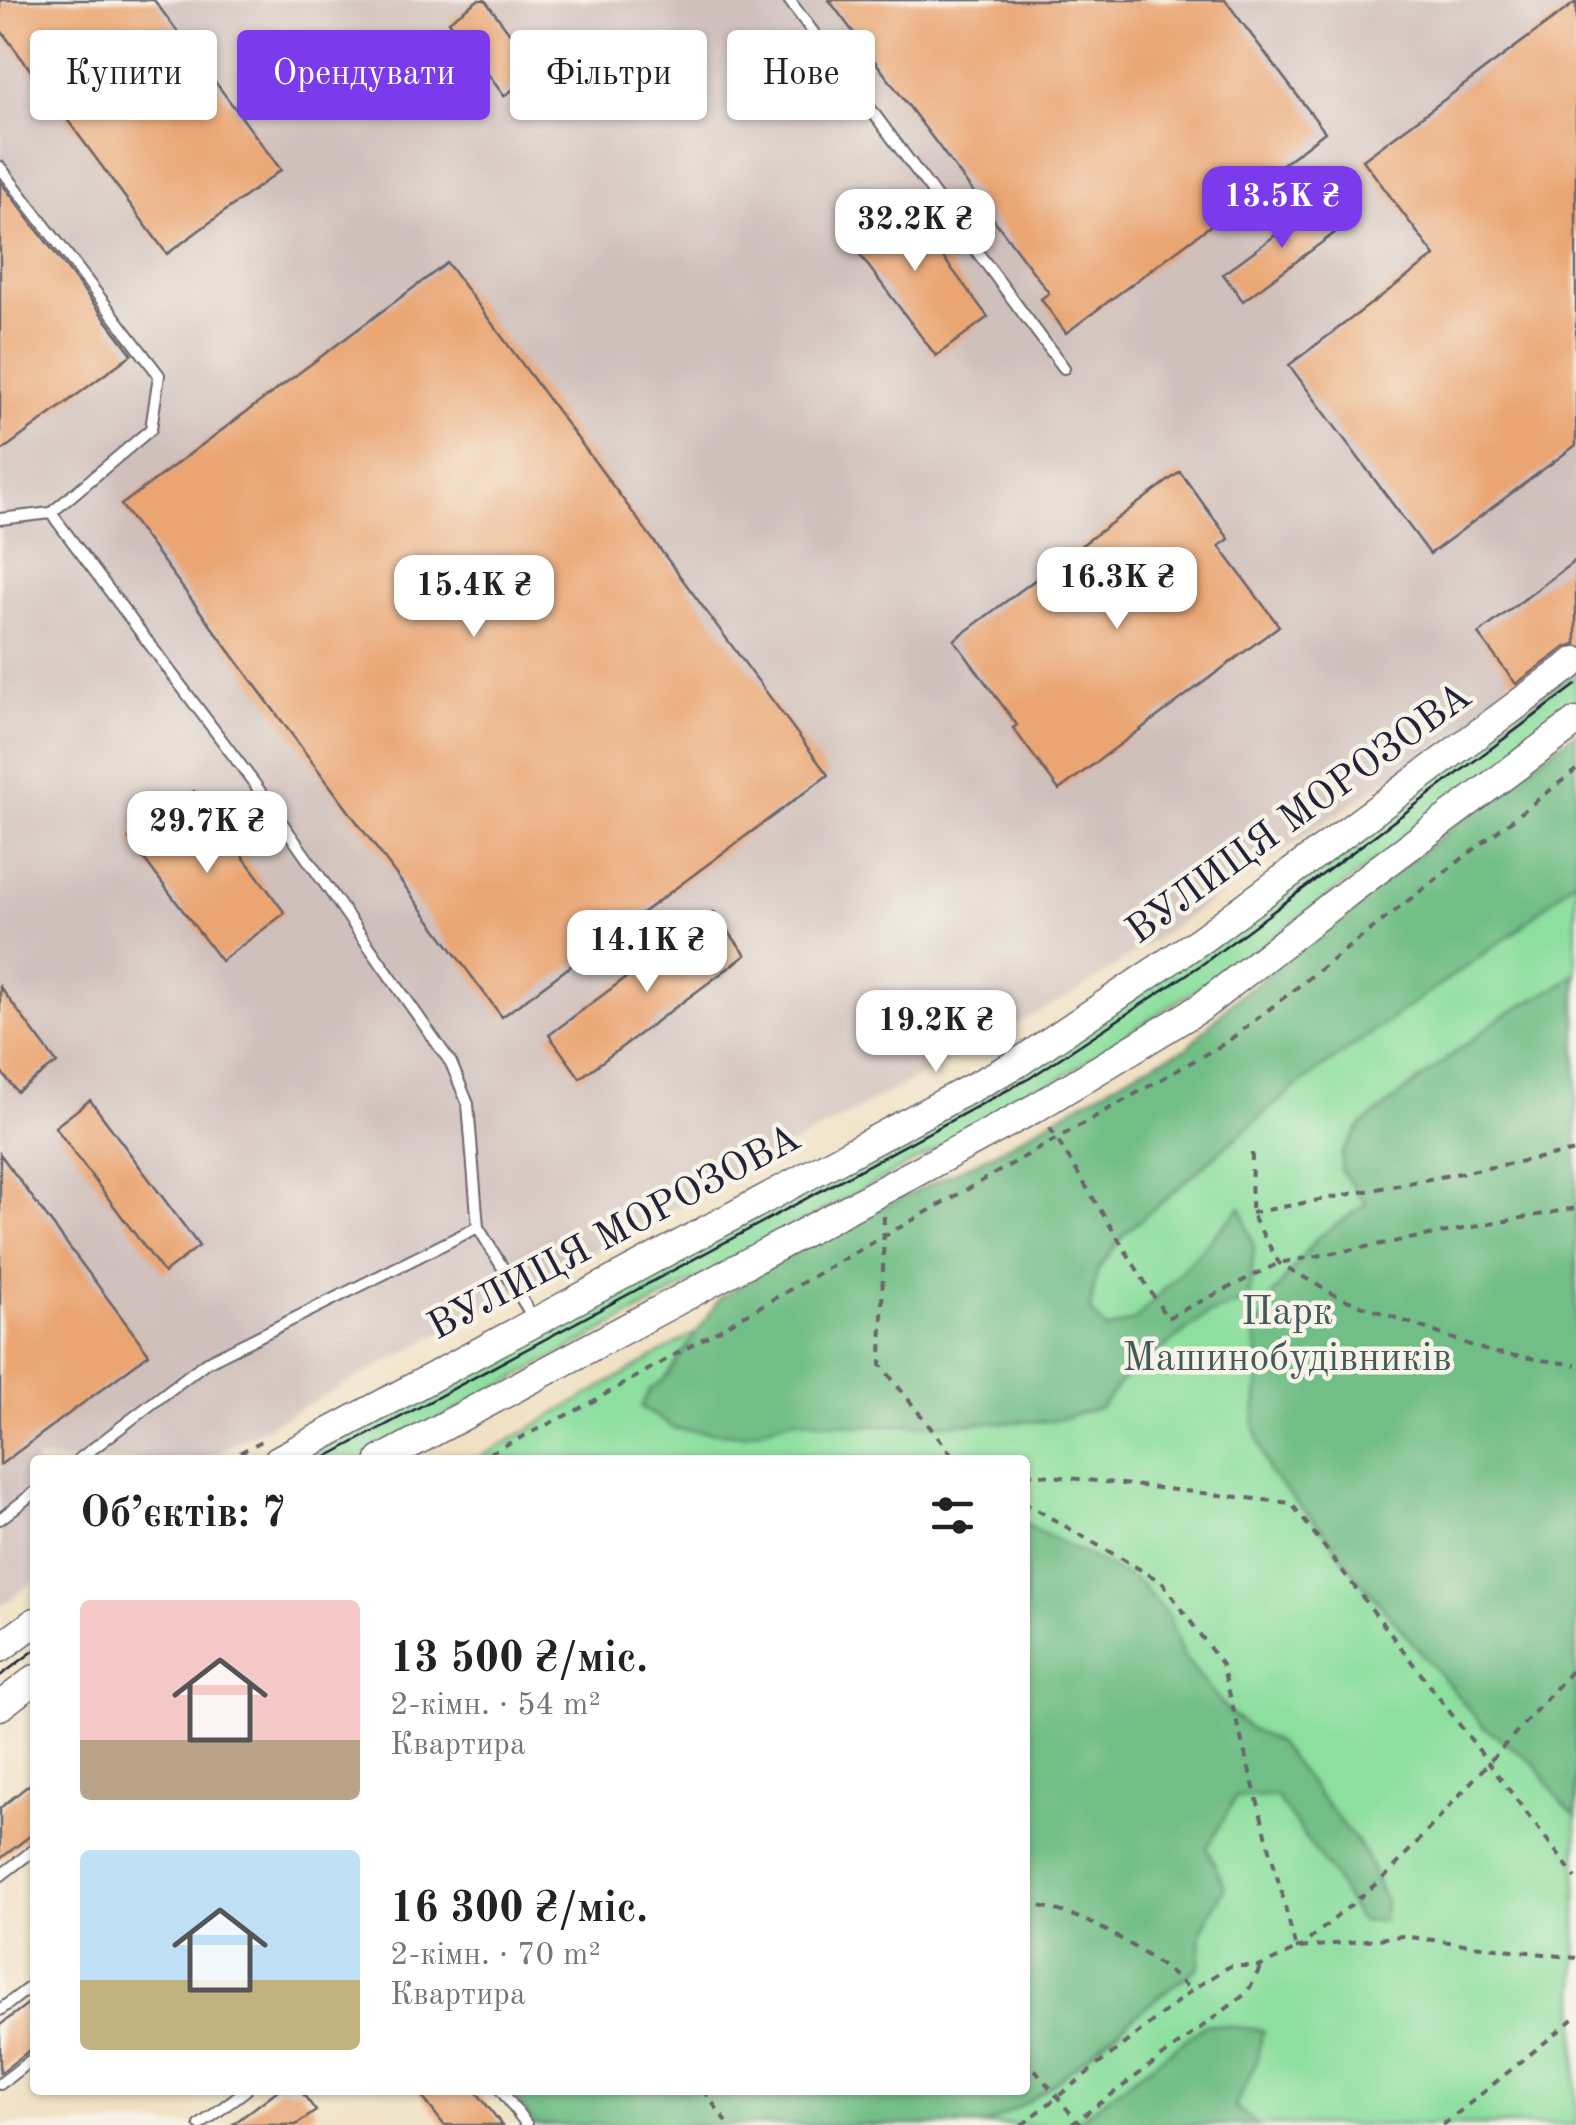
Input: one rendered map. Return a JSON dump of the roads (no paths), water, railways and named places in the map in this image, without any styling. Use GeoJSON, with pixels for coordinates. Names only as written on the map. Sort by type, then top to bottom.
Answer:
{"type":"FeatureCollection","features":[{"type":"Feature","properties":{"kind":"main road","name":"ВУЛИЦЯ МОРОЗОВА"},"geometry":{"type":"LineString","coordinates":[[277,1447],[536,1323],[1018,1063],[1202,939],[1576,660]]}},
{"type":"Feature","properties":{"kind":"main road"},"geometry":{"type":"LineString","coordinates":[[390,1455],[1037,1106],[1200,1008],[1354,887],[1576,722]]}},
{"type":"Feature","properties":{"kind":"main road"},"geometry":{"type":"LineString","coordinates":[[0,1648],[30,1626]]}},
{"type":"Feature","properties":{"kind":"main road"},"geometry":{"type":"LineString","coordinates":[[0,1706],[30,1683]]}},
{"type":"Feature","properties":{"kind":"lane"},"geometry":{"type":"LineString","coordinates":[[790,0],[1064,368]]}},
{"type":"Feature","properties":{"kind":"lane"},"geometry":{"type":"LineString","coordinates":[[0,167],[158,375],[151,430],[51,513],[0,518]]}},
{"type":"Feature","properties":{"kind":"lane"},"geometry":{"type":"LineString","coordinates":[[51,513],[254,783],[451,1064],[468,1104],[478,1228],[536,1323]]}},
{"type":"Feature","properties":{"kind":"lane"},"geometry":{"type":"LineString","coordinates":[[85,1455],[206,1363],[478,1228]]}},
{"type":"Feature","properties":{"kind":"lane"},"geometry":{"type":"LineString","coordinates":[[0,1519],[30,1496]]}},
{"type":"Feature","properties":{"kind":"lane"},"geometry":{"type":"LineString","coordinates":[[0,1876],[30,1853]]}},
{"type":"Feature","properties":{"kind":"lane"},"geometry":{"type":"LineString","coordinates":[[2,2003],[30,1986]]}},
{"type":"Feature","properties":{"kind":"lane"},"geometry":{"type":"LineString","coordinates":[[0,2084],[30,2061]]}},
{"type":"Feature","properties":{"kind":"lane"},"geometry":{"type":"LineString","coordinates":[[200,2125],[239,2095]]}},
{"type":"Feature","properties":{"kind":"lane"},"geometry":{"type":"LineString","coordinates":[[504,2095],[527,2125]]}},
{"type":"Feature","properties":{"kind":"tram line"},"geometry":{"type":"LineString","coordinates":[[330,1455],[1030,1078],[1204,963],[1576,685]]}},
{"type":"Feature","properties":{"kind":"tram line"},"geometry":{"type":"LineString","coordinates":[[0,1676],[30,1654]]}},
{"type":"Feature","properties":{"kind":"park label","name":"Парк Машинобудівників"},"geometry":{"type":"Point","coordinates":[1287,1337]}}]}
